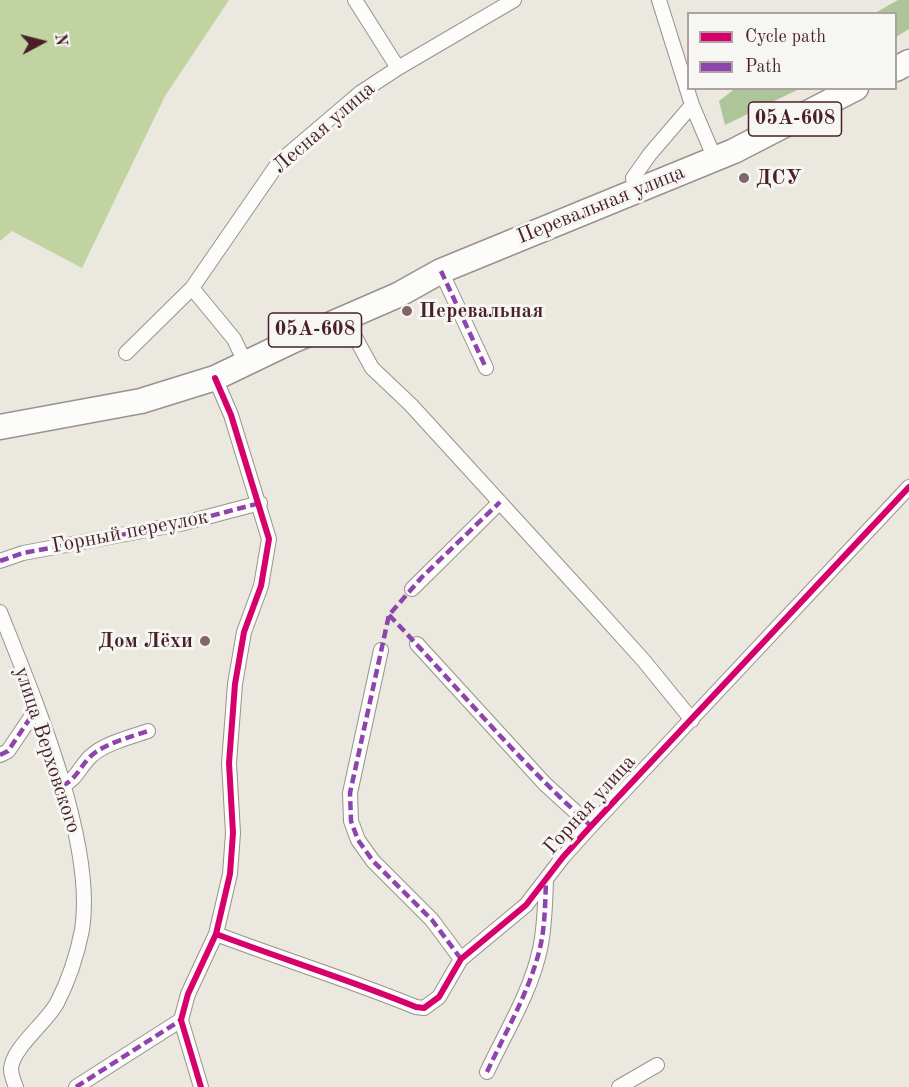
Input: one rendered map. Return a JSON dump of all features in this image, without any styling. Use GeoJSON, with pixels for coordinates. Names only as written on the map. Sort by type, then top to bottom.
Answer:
{"type":"FeatureCollection","features":[{"type":"Feature","properties":{"kind":"highway","name":"Перевальная улица"},"geometry":{"type":"LineString","coordinates":[[0,427],[141,401],[215,378],[344,317],[398,295],[441,271],[715,159],[852,90]]}},
{"type":"Feature","properties":{"kind":"street"},"geometry":{"type":"LineString","coordinates":[[355,0],[398,68]]}},
{"type":"Feature","properties":{"kind":"street","name":"Лесная улица"},"geometry":{"type":"LineString","coordinates":[[126,353],[192,288],[279,162],[360,93],[514,0]]}},
{"type":"Feature","properties":{"kind":"street"},"geometry":{"type":"LineString","coordinates":[[659,0],[687,89]]}},
{"type":"Feature","properties":{"kind":"street"},"geometry":{"type":"LineString","coordinates":[[687,90],[715,159]]}},
{"type":"Feature","properties":{"kind":"street"},"geometry":{"type":"LineString","coordinates":[[635,191],[633,178],[650,154],[692,105]]}},
{"type":"Feature","properties":{"kind":"street"},"geometry":{"type":"LineString","coordinates":[[441,271],[486,368]]}},
{"type":"Feature","properties":{"kind":"street"},"geometry":{"type":"LineString","coordinates":[[192,288],[234,339],[245,363]]}},
{"type":"Feature","properties":{"kind":"street"},"geometry":{"type":"LineString","coordinates":[[344,317],[372,368],[411,405],[500,502],[644,661],[692,720]]}},
{"type":"Feature","properties":{"kind":"street"},"geometry":{"type":"LineString","coordinates":[[201,1087],[181,1020],[188,994],[216,934],[230,874],[232,833],[229,763],[235,684],[244,632],[261,586],[269,539],[231,415],[215,378]]}},
{"type":"Feature","properties":{"kind":"street","name":"Горная улица"},"geometry":{"type":"LineString","coordinates":[[216,934],[424,1008],[439,997],[461,959],[526,905],[591,826],[909,487]]}},
{"type":"Feature","properties":{"kind":"street"},"geometry":{"type":"LineString","coordinates":[[412,589],[500,502]]}},
{"type":"Feature","properties":{"kind":"street","name":"Горный переулок"},"geometry":{"type":"LineString","coordinates":[[0,561],[22,553],[180,524],[260,504]]}},
{"type":"Feature","properties":{"kind":"street","name":"улица Верховского"},"geometry":{"type":"LineString","coordinates":[[0,612],[37,708],[62,786],[76,835],[83,886],[82,928],[74,963],[56,1005],[15,1056],[11,1070],[16,1087]]}},
{"type":"Feature","properties":{"kind":"street"},"geometry":{"type":"LineString","coordinates":[[417,644],[545,784],[591,826]]}},
{"type":"Feature","properties":{"kind":"street"},"geometry":{"type":"LineString","coordinates":[[381,650],[350,793],[351,821],[358,840],[374,861],[432,920],[461,959]]}},
{"type":"Feature","properties":{"kind":"street"},"geometry":{"type":"LineString","coordinates":[[0,755],[8,751],[37,708]]}},
{"type":"Feature","properties":{"kind":"street"},"geometry":{"type":"LineString","coordinates":[[62,786],[74,780],[90,756],[99,750],[148,731]]}},
{"type":"Feature","properties":{"kind":"street"},"geometry":{"type":"LineString","coordinates":[[487,1072],[531,978],[540,951],[545,915],[546,880]]}},
{"type":"Feature","properties":{"kind":"street"},"geometry":{"type":"LineString","coordinates":[[76,1087],[181,1020]]}},
{"type":"Feature","properties":{"kind":"street"},"geometry":{"type":"LineString","coordinates":[[619,1087],[657,1065]]}},
{"type":"Feature","properties":{"kind":"green space"},"geometry":{"type":"Polygon","coordinates":[[[0,0],[229,0],[165,96],[82,268],[12,231],[0,241],[0,0]]]}},
{"type":"Feature","properties":{"kind":"green space"},"geometry":{"type":"Polygon","coordinates":[[[898,0],[909,0],[909,29],[897,36],[897,12],[877,12],[898,0]]]}},
{"type":"Feature","properties":{"kind":"green space"},"geometry":{"type":"Polygon","coordinates":[[[733,90],[797,90],[725,125],[719,101],[733,90]]]}},
{"type":"Feature","properties":{"kind":"marked path"},"geometry":{"type":"LineString","coordinates":[[441,271],[486,368]]}},
{"type":"Feature","properties":{"kind":"marked path"},"geometry":{"type":"LineString","coordinates":[[461,959],[432,920],[373,861],[358,840],[351,821],[350,793],[389,615],[422,577],[500,502]]}},
{"type":"Feature","properties":{"kind":"marked path"},"geometry":{"type":"LineString","coordinates":[[0,561],[23,553],[180,524],[260,503]]}},
{"type":"Feature","properties":{"kind":"marked path"},"geometry":{"type":"LineString","coordinates":[[389,615],[513,749],[591,826]]}},
{"type":"Feature","properties":{"kind":"marked path"},"geometry":{"type":"LineString","coordinates":[[0,755],[8,751],[37,708]]}},
{"type":"Feature","properties":{"kind":"marked path"},"geometry":{"type":"LineString","coordinates":[[62,786],[71,780],[87,760],[103,747],[148,731]]}},
{"type":"Feature","properties":{"kind":"marked path"},"geometry":{"type":"LineString","coordinates":[[487,1072],[522,998],[539,952],[546,882]]}},
{"type":"Feature","properties":{"kind":"marked path"},"geometry":{"type":"LineString","coordinates":[[76,1087],[181,1020]]}},
{"type":"Feature","properties":{"kind":"cycle path"},"geometry":{"type":"LineString","coordinates":[[201,1087],[181,1020],[188,994],[216,934],[230,874],[233,833],[229,763],[235,684],[244,632],[261,586],[269,539],[231,415],[215,378]]}},
{"type":"Feature","properties":{"kind":"cycle path"},"geometry":{"type":"LineString","coordinates":[[216,934],[424,1008],[439,997],[461,959],[526,905],[563,857],[591,826],[909,487]]}},
{"type":"Feature","properties":{"kind":"place","name":"ДСУ"},"geometry":{"type":"Point","coordinates":[744,178]}},
{"type":"Feature","properties":{"kind":"place","name":"Перевальная"},"geometry":{"type":"Point","coordinates":[407,311]}},
{"type":"Feature","properties":{"kind":"place","name":"Дом Лёхи"},"geometry":{"type":"Point","coordinates":[205,641]}}]}
